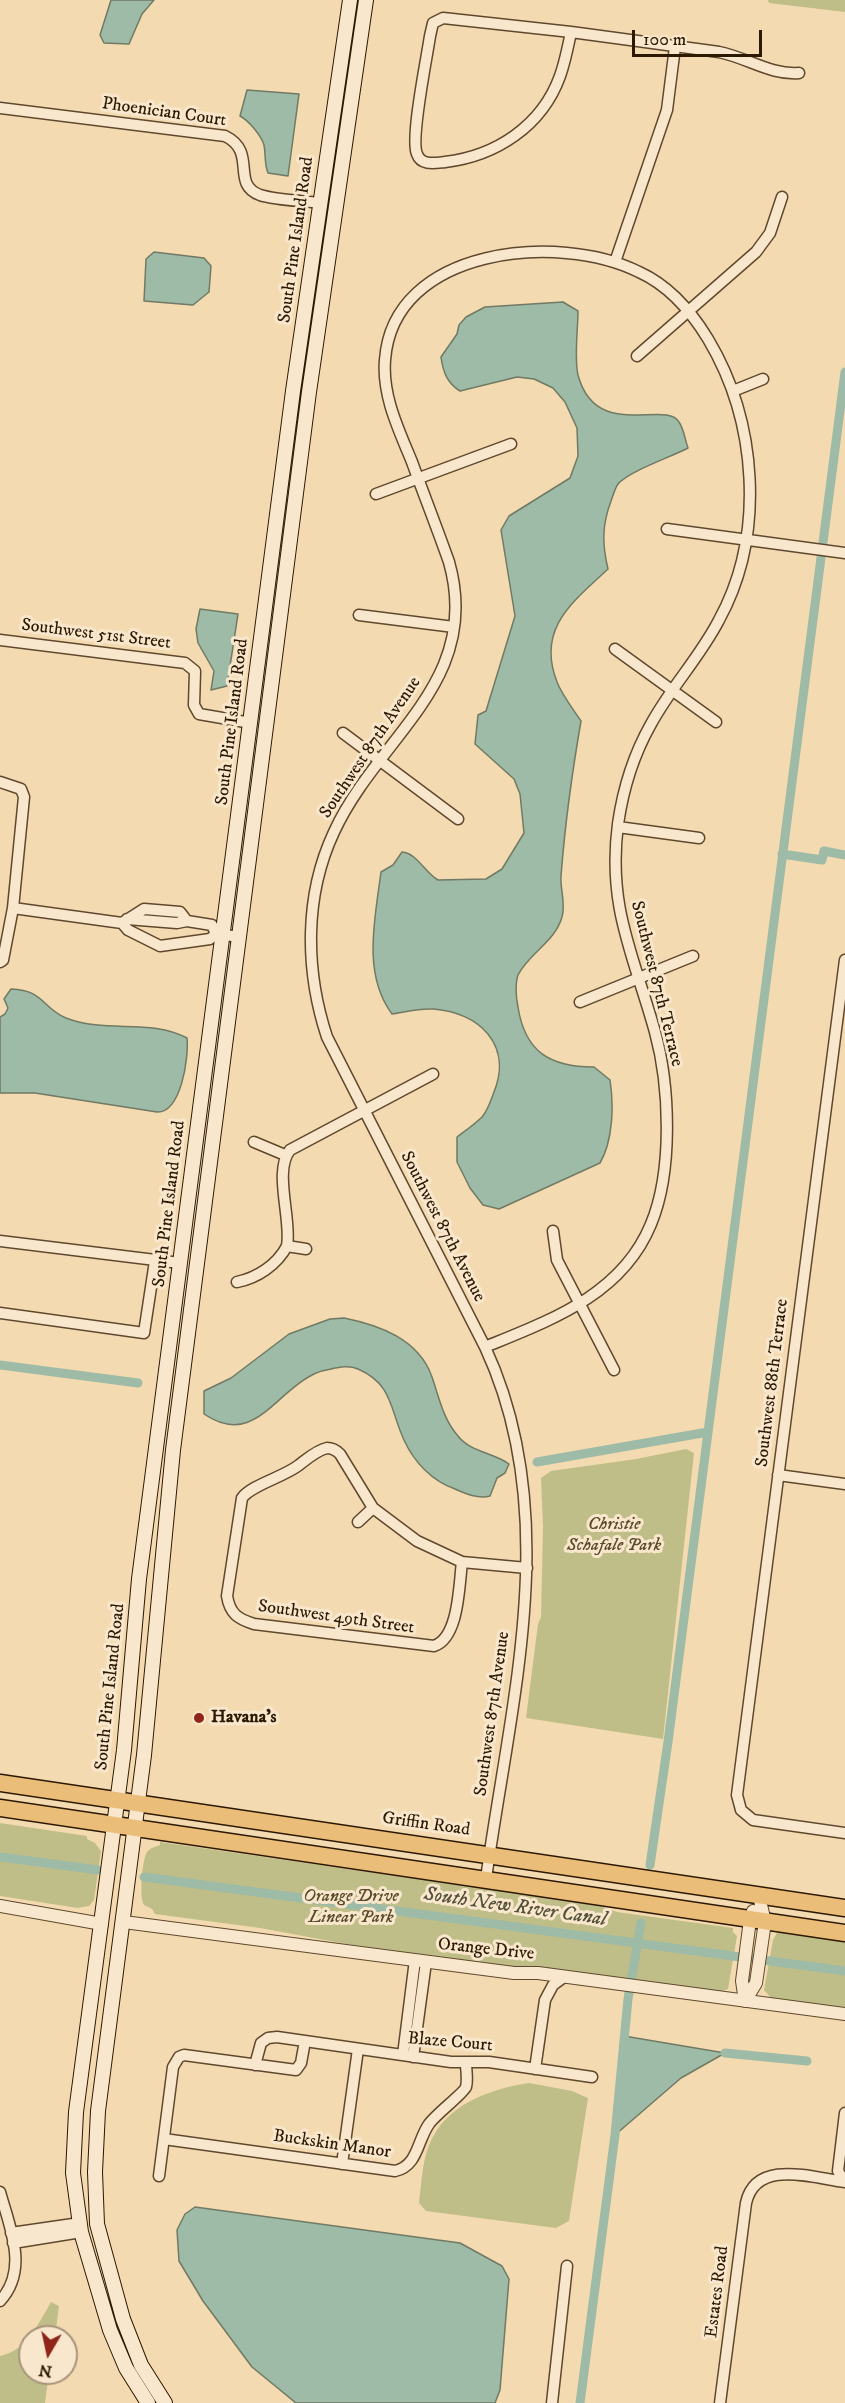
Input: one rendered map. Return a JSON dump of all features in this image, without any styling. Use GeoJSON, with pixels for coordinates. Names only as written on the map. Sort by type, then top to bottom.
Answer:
{"type":"FeatureCollection","features":[{"type":"Feature","properties":{"kind":"main road","name":"South Pine Island Road"},"geometry":{"type":"LineString","coordinates":[[155,2402],[126,2368],[110,2330],[81,2227],[74,2163],[76,2112],[112,1843],[139,1579],[194,1156],[220,934],[251,723],[293,391],[350,0]]}},
{"type":"Feature","properties":{"kind":"main road","name":"South Pine Island Road"},"geometry":{"type":"LineString","coordinates":[[155,2402],[123,2319],[97,2224],[98,2111],[139,1803],[173,1450],[309,392],[366,0]]}},
{"type":"Feature","properties":{"kind":"main road"},"geometry":{"type":"LineString","coordinates":[[194,1156],[211,1158]]}},
{"type":"Feature","properties":{"kind":"main road","name":"Griffin Road"},"geometry":{"type":"LineString","coordinates":[[0,1783],[845,1908]]}},
{"type":"Feature","properties":{"kind":"main road"},"geometry":{"type":"LineString","coordinates":[[0,1808],[114,1825],[135,1836],[486,1879],[757,1928],[845,1933]]}},
{"type":"Feature","properties":{"kind":"main road"},"geometry":{"type":"LineString","coordinates":[[74,2163],[96,2163]]}},
{"type":"Feature","properties":{"kind":"street"},"geometry":{"type":"LineString","coordinates":[[572,32],[562,70],[554,89],[539,113],[519,134],[472,157],[439,162],[423,161],[416,154],[415,136],[431,28],[436,20],[448,18],[572,32],[729,54],[775,72],[799,73]]}},
{"type":"Feature","properties":{"kind":"street"},"geometry":{"type":"LineString","coordinates":[[615,262],[668,110],[675,47]]}},
{"type":"Feature","properties":{"kind":"street","name":"Phoenician Court"},"geometry":{"type":"LineString","coordinates":[[0,108],[225,136],[235,141],[241,149],[244,160],[243,173],[248,187],[260,195],[321,203]]}},
{"type":"Feature","properties":{"kind":"street"},"geometry":{"type":"LineString","coordinates":[[637,356],[747,261],[763,244],[776,221],[782,197]]}},
{"type":"Feature","properties":{"kind":"street","name":"Southwest 87th Avenue"},"geometry":{"type":"LineString","coordinates":[[486,1879],[520,1644],[527,1568],[527,1517],[518,1448],[504,1393],[485,1347],[336,1057],[321,1019],[312,974],[310,932],[316,891],[333,833],[350,802],[438,680],[447,657],[454,627],[456,599],[452,575],[390,404],[384,372],[391,333],[402,311],[418,292],[447,272],[474,262],[506,255],[556,252],[615,262]]}},
{"type":"Feature","properties":{"kind":"street","name":"Southwest 87th Terrace"},"geometry":{"type":"LineString","coordinates":[[485,1347],[551,1319],[600,1292],[630,1262],[651,1225],[660,1193],[665,1157],[665,1095],[656,1034],[619,911],[615,871],[618,827],[624,792],[636,756],[651,723],[701,650],[726,607],[735,582],[745,540],[748,510],[748,459],[744,431],[733,391],[708,340],[688,312],[668,290],[655,280],[615,262]]}},
{"type":"Feature","properties":{"kind":"street"},"geometry":{"type":"LineString","coordinates":[[733,391],[763,379]]}},
{"type":"Feature","properties":{"kind":"street"},"geometry":{"type":"LineString","coordinates":[[376,494],[511,444]]}},
{"type":"Feature","properties":{"kind":"street"},"geometry":{"type":"LineString","coordinates":[[667,529],[845,553]]}},
{"type":"Feature","properties":{"kind":"street"},"geometry":{"type":"LineString","coordinates":[[359,615],[454,627]]}},
{"type":"Feature","properties":{"kind":"street","name":"Southwest 51st Street"},"geometry":{"type":"LineString","coordinates":[[0,640],[185,663],[195,671],[194,705],[199,714],[251,723]]}},
{"type":"Feature","properties":{"kind":"street"},"geometry":{"type":"LineString","coordinates":[[615,649],[716,722]]}},
{"type":"Feature","properties":{"kind":"street"},"geometry":{"type":"LineString","coordinates":[[343,734],[459,819]]}},
{"type":"Feature","properties":{"kind":"street"},"geometry":{"type":"LineString","coordinates":[[0,782],[21,789],[24,797],[13,908],[3,960],[0,962]]}},
{"type":"Feature","properties":{"kind":"street"},"geometry":{"type":"LineString","coordinates":[[618,827],[699,838]]}},
{"type":"Feature","properties":{"kind":"street"},"geometry":{"type":"LineString","coordinates":[[13,908],[125,921],[177,923],[187,921],[212,925],[220,934]]}},
{"type":"Feature","properties":{"kind":"street"},"geometry":{"type":"LineString","coordinates":[[125,921],[144,909],[157,909],[180,912],[187,921]]}},
{"type":"Feature","properties":{"kind":"street"},"geometry":{"type":"LineString","coordinates":[[145,938],[154,921],[157,909]]}},
{"type":"Feature","properties":{"kind":"street"},"geometry":{"type":"LineString","coordinates":[[125,921],[128,930],[160,946],[210,939],[220,934],[240,937]]}},
{"type":"Feature","properties":{"kind":"street"},"geometry":{"type":"LineString","coordinates":[[580,1002],[693,956]]}},
{"type":"Feature","properties":{"kind":"street","name":"Southwest 88th Terrace"},"geometry":{"type":"LineString","coordinates":[[845,960],[737,1795],[741,1810],[753,1820],[845,1833]]}},
{"type":"Feature","properties":{"kind":"street"},"geometry":{"type":"LineString","coordinates":[[237,1282],[253,1279],[261,1274],[284,1252],[287,1246],[283,1168],[285,1155],[297,1145],[433,1074]]}},
{"type":"Feature","properties":{"kind":"street"},"geometry":{"type":"LineString","coordinates":[[254,1142],[285,1155]]}},
{"type":"Feature","properties":{"kind":"street"},"geometry":{"type":"LineString","coordinates":[[553,1231],[557,1260],[614,1370]]}},
{"type":"Feature","properties":{"kind":"street"},"geometry":{"type":"LineString","coordinates":[[0,1241],[180,1263]]}},
{"type":"Feature","properties":{"kind":"street"},"geometry":{"type":"LineString","coordinates":[[287,1246],[306,1249]]}},
{"type":"Feature","properties":{"kind":"street"},"geometry":{"type":"LineString","coordinates":[[0,1313],[144,1333],[155,1261]]}},
{"type":"Feature","properties":{"kind":"street","name":"Southwest 49th Street"},"geometry":{"type":"LineString","coordinates":[[373,1508],[340,1454],[332,1449],[316,1453],[289,1472],[246,1493],[240,1503],[227,1596],[232,1612],[238,1619],[254,1624],[418,1646],[440,1644],[445,1641],[452,1628],[462,1562]]}},
{"type":"Feature","properties":{"kind":"street"},"geometry":{"type":"LineString","coordinates":[[778,1475],[845,1485]]}},
{"type":"Feature","properties":{"kind":"street"},"geometry":{"type":"LineString","coordinates":[[358,1522],[373,1508],[417,1541],[462,1562],[527,1568]]}},
{"type":"Feature","properties":{"kind":"street"},"geometry":{"type":"LineString","coordinates":[[745,2001],[756,1983],[759,1896]]}},
{"type":"Feature","properties":{"kind":"street"},"geometry":{"type":"LineString","coordinates":[[0,1906],[102,1924]]}},
{"type":"Feature","properties":{"kind":"street","name":"Orange Drive"},"geometry":{"type":"LineString","coordinates":[[124,1922],[514,1973],[538,1973],[845,2014]]}},
{"type":"Feature","properties":{"kind":"street"},"geometry":{"type":"LineString","coordinates":[[745,2001],[742,1981],[757,1928]]}},
{"type":"Feature","properties":{"kind":"street"},"geometry":{"type":"LineString","coordinates":[[408,2056],[421,1961]]}},
{"type":"Feature","properties":{"kind":"street"},"geometry":{"type":"LineString","coordinates":[[535,2069],[545,2000],[553,1985],[564,1977]]}},
{"type":"Feature","properties":{"kind":"street","name":"Blaze Court"},"geometry":{"type":"LineString","coordinates":[[255,2065],[261,2043],[268,2038],[466,2063],[489,2062],[592,2077]]}},
{"type":"Feature","properties":{"kind":"street"},"geometry":{"type":"LineString","coordinates":[[159,2176],[175,2062],[184,2055],[296,2070],[301,2063],[305,2041]]}},
{"type":"Feature","properties":{"kind":"street"},"geometry":{"type":"LineString","coordinates":[[342,2164],[358,2049]]}},
{"type":"Feature","properties":{"kind":"street","name":"Buckskin Manor"},"geometry":{"type":"LineString","coordinates":[[164,2139],[395,2171],[403,2169],[411,2163],[427,2127],[438,2113],[466,2087],[466,2063]]}},
{"type":"Feature","properties":{"kind":"street"},"geometry":{"type":"LineString","coordinates":[[845,2113],[838,2171],[845,2182]]}},
{"type":"Feature","properties":{"kind":"street","name":"Estates Road"},"geometry":{"type":"LineString","coordinates":[[720,2403],[746,2203],[752,2187],[759,2180],[783,2173],[845,2182]]}},
{"type":"Feature","properties":{"kind":"street"},"geometry":{"type":"LineString","coordinates":[[0,2192],[12,2238],[16,2272],[11,2287],[0,2301]]}},
{"type":"Feature","properties":{"kind":"street"},"geometry":{"type":"LineString","coordinates":[[12,2238],[81,2227]]}},
{"type":"Feature","properties":{"kind":"street"},"geometry":{"type":"LineString","coordinates":[[552,2403],[567,2266]]}},
{"type":"Feature","properties":{"kind":"green space"},"geometry":{"type":"Polygon","coordinates":[[[768,0],[845,0],[845,12],[769,3],[768,0]]]}},
{"type":"Feature","properties":{"kind":"green space","name":"Christie Schafale Park"},"geometry":{"type":"Polygon","coordinates":[[[686,1449],[694,1453],[663,1739],[526,1718],[538,1624],[541,1617],[543,1527],[541,1478],[551,1471],[636,1459],[686,1449]]]}},
{"type":"Feature","properties":{"kind":"green space"},"geometry":{"type":"Polygon","coordinates":[[[0,1823],[87,1836],[87,1839],[95,1843],[101,1851],[94,1900],[89,1906],[78,1908],[0,1896],[0,1823]]]}},
{"type":"Feature","properties":{"kind":"green space","name":"Orange Drive Linear Park"},"geometry":{"type":"Polygon","coordinates":[[[160,1842],[598,1905],[617,1912],[733,1928],[737,1936],[728,1989],[716,1993],[346,1944],[260,1928],[155,1914],[142,1901],[142,1879],[147,1852],[160,1845],[160,1842]]]}},
{"type":"Feature","properties":{"kind":"green space"},"geometry":{"type":"Polygon","coordinates":[[[778,1931],[845,1940],[845,2010],[771,1998],[764,1990],[773,1940],[778,1931]]]}},
{"type":"Feature","properties":{"kind":"green space"},"geometry":{"type":"Polygon","coordinates":[[[529,2083],[572,2091],[588,2098],[569,2221],[556,2228],[426,2211],[419,2203],[423,2168],[430,2143],[442,2123],[475,2098],[529,2083]]]}},
{"type":"Feature","properties":{"kind":"green space"},"geometry":{"type":"Polygon","coordinates":[[[51,2302],[59,2306],[57,2325],[37,2325],[51,2302]]]}},
{"type":"Feature","properties":{"kind":"green space"},"geometry":{"type":"Polygon","coordinates":[[[17,2348],[18,2385],[47,2385],[45,2403],[0,2403],[0,2356],[17,2348]]]}},
{"type":"Feature","properties":{"kind":"shaded area"},"geometry":{"type":"Polygon","coordinates":[[[111,0],[154,0],[142,14],[129,44],[104,43],[100,35],[111,0]]]}},
{"type":"Feature","properties":{"kind":"shaded area"},"geometry":{"type":"Polygon","coordinates":[[[247,90],[299,94],[288,176],[268,173],[264,145],[254,128],[240,116],[247,90]]]}},
{"type":"Feature","properties":{"kind":"shaded area"},"geometry":{"type":"Polygon","coordinates":[[[154,252],[204,258],[211,266],[209,292],[193,305],[144,301],[146,259],[154,252]]]}},
{"type":"Feature","properties":{"kind":"shaded area"},"geometry":{"type":"Polygon","coordinates":[[[563,302],[578,311],[577,368],[587,395],[600,407],[614,413],[672,416],[681,425],[688,448],[640,469],[618,484],[608,510],[605,526],[604,543],[608,569],[571,605],[555,631],[551,646],[552,663],[557,682],[581,721],[563,857],[561,881],[563,912],[554,934],[518,975],[517,999],[521,1022],[534,1046],[542,1054],[565,1064],[594,1067],[610,1080],[612,1111],[608,1144],[600,1163],[499,1209],[483,1205],[470,1188],[457,1162],[457,1137],[482,1117],[494,1092],[499,1075],[499,1060],[495,1046],[478,1024],[450,1011],[428,1009],[392,1014],[377,982],[373,946],[374,927],[381,872],[393,865],[402,852],[417,859],[438,880],[486,879],[502,869],[524,833],[520,794],[514,779],[475,744],[478,715],[486,711],[515,616],[501,530],[509,516],[570,478],[578,456],[577,428],[565,402],[553,388],[534,379],[517,377],[460,391],[446,377],[441,357],[466,317],[485,307],[563,302]]]}},
{"type":"Feature","properties":{"kind":"shaded area"},"geometry":{"type":"Polygon","coordinates":[[[200,609],[238,614],[227,686],[211,690],[214,671],[198,643],[196,629],[200,609]]]}},
{"type":"Feature","properties":{"kind":"shaded area"},"geometry":{"type":"Polygon","coordinates":[[[11,989],[22,990],[37,996],[58,1014],[81,1023],[158,1029],[187,1038],[185,1070],[178,1094],[172,1104],[165,1110],[157,1112],[35,1093],[0,1093],[0,1017],[8,1008],[4,999],[11,989]]]}},
{"type":"Feature","properties":{"kind":"shaded area"},"geometry":{"type":"Polygon","coordinates":[[[344,1318],[384,1330],[408,1343],[418,1353],[432,1377],[445,1415],[458,1436],[469,1446],[509,1464],[505,1473],[497,1478],[490,1496],[463,1493],[431,1476],[413,1456],[404,1440],[384,1390],[369,1375],[355,1368],[341,1367],[316,1373],[300,1382],[263,1414],[237,1425],[221,1423],[204,1414],[204,1391],[231,1378],[289,1334],[330,1319],[344,1318]]]}},
{"type":"Feature","properties":{"kind":"shaded area"},"geometry":{"type":"Polygon","coordinates":[[[624,2036],[725,2053],[681,2078],[615,2135],[624,2036]]]}},
{"type":"Feature","properties":{"kind":"shaded area"},"geometry":{"type":"Polygon","coordinates":[[[195,2207],[460,2243],[502,2266],[509,2279],[500,2390],[495,2403],[296,2403],[252,2367],[203,2301],[179,2261],[177,2230],[185,2214],[195,2207]]]}},
{"type":"Feature","properties":{"kind":"waterway"},"geometry":{"type":"LineString","coordinates":[[650,1865],[668,1742],[845,372]]}},
{"type":"Feature","properties":{"kind":"waterway"},"geometry":{"type":"LineString","coordinates":[[782,854],[822,860],[824,851],[845,855]]}},
{"type":"Feature","properties":{"kind":"waterway"},"geometry":{"type":"LineString","coordinates":[[0,1365],[138,1383]]}},
{"type":"Feature","properties":{"kind":"waterway"},"geometry":{"type":"LineString","coordinates":[[537,1462],[708,1432]]}},
{"type":"Feature","properties":{"kind":"waterway","name":"South New River Canal"},"geometry":{"type":"LineString","coordinates":[[0,1857],[98,1870]]}},
{"type":"Feature","properties":{"kind":"waterway","name":"South New River Canal"},"geometry":{"type":"LineString","coordinates":[[144,1877],[845,1971]]}},
{"type":"Feature","properties":{"kind":"waterway"},"geometry":{"type":"LineString","coordinates":[[580,2403],[615,2135],[628,1999],[641,1923]]}},
{"type":"Feature","properties":{"kind":"waterway"},"geometry":{"type":"LineString","coordinates":[[725,2053],[807,2061]]}},
{"type":"Feature","properties":{"kind":"place","name":"Havana's"},"geometry":{"type":"Point","coordinates":[199,1718]}}]}
